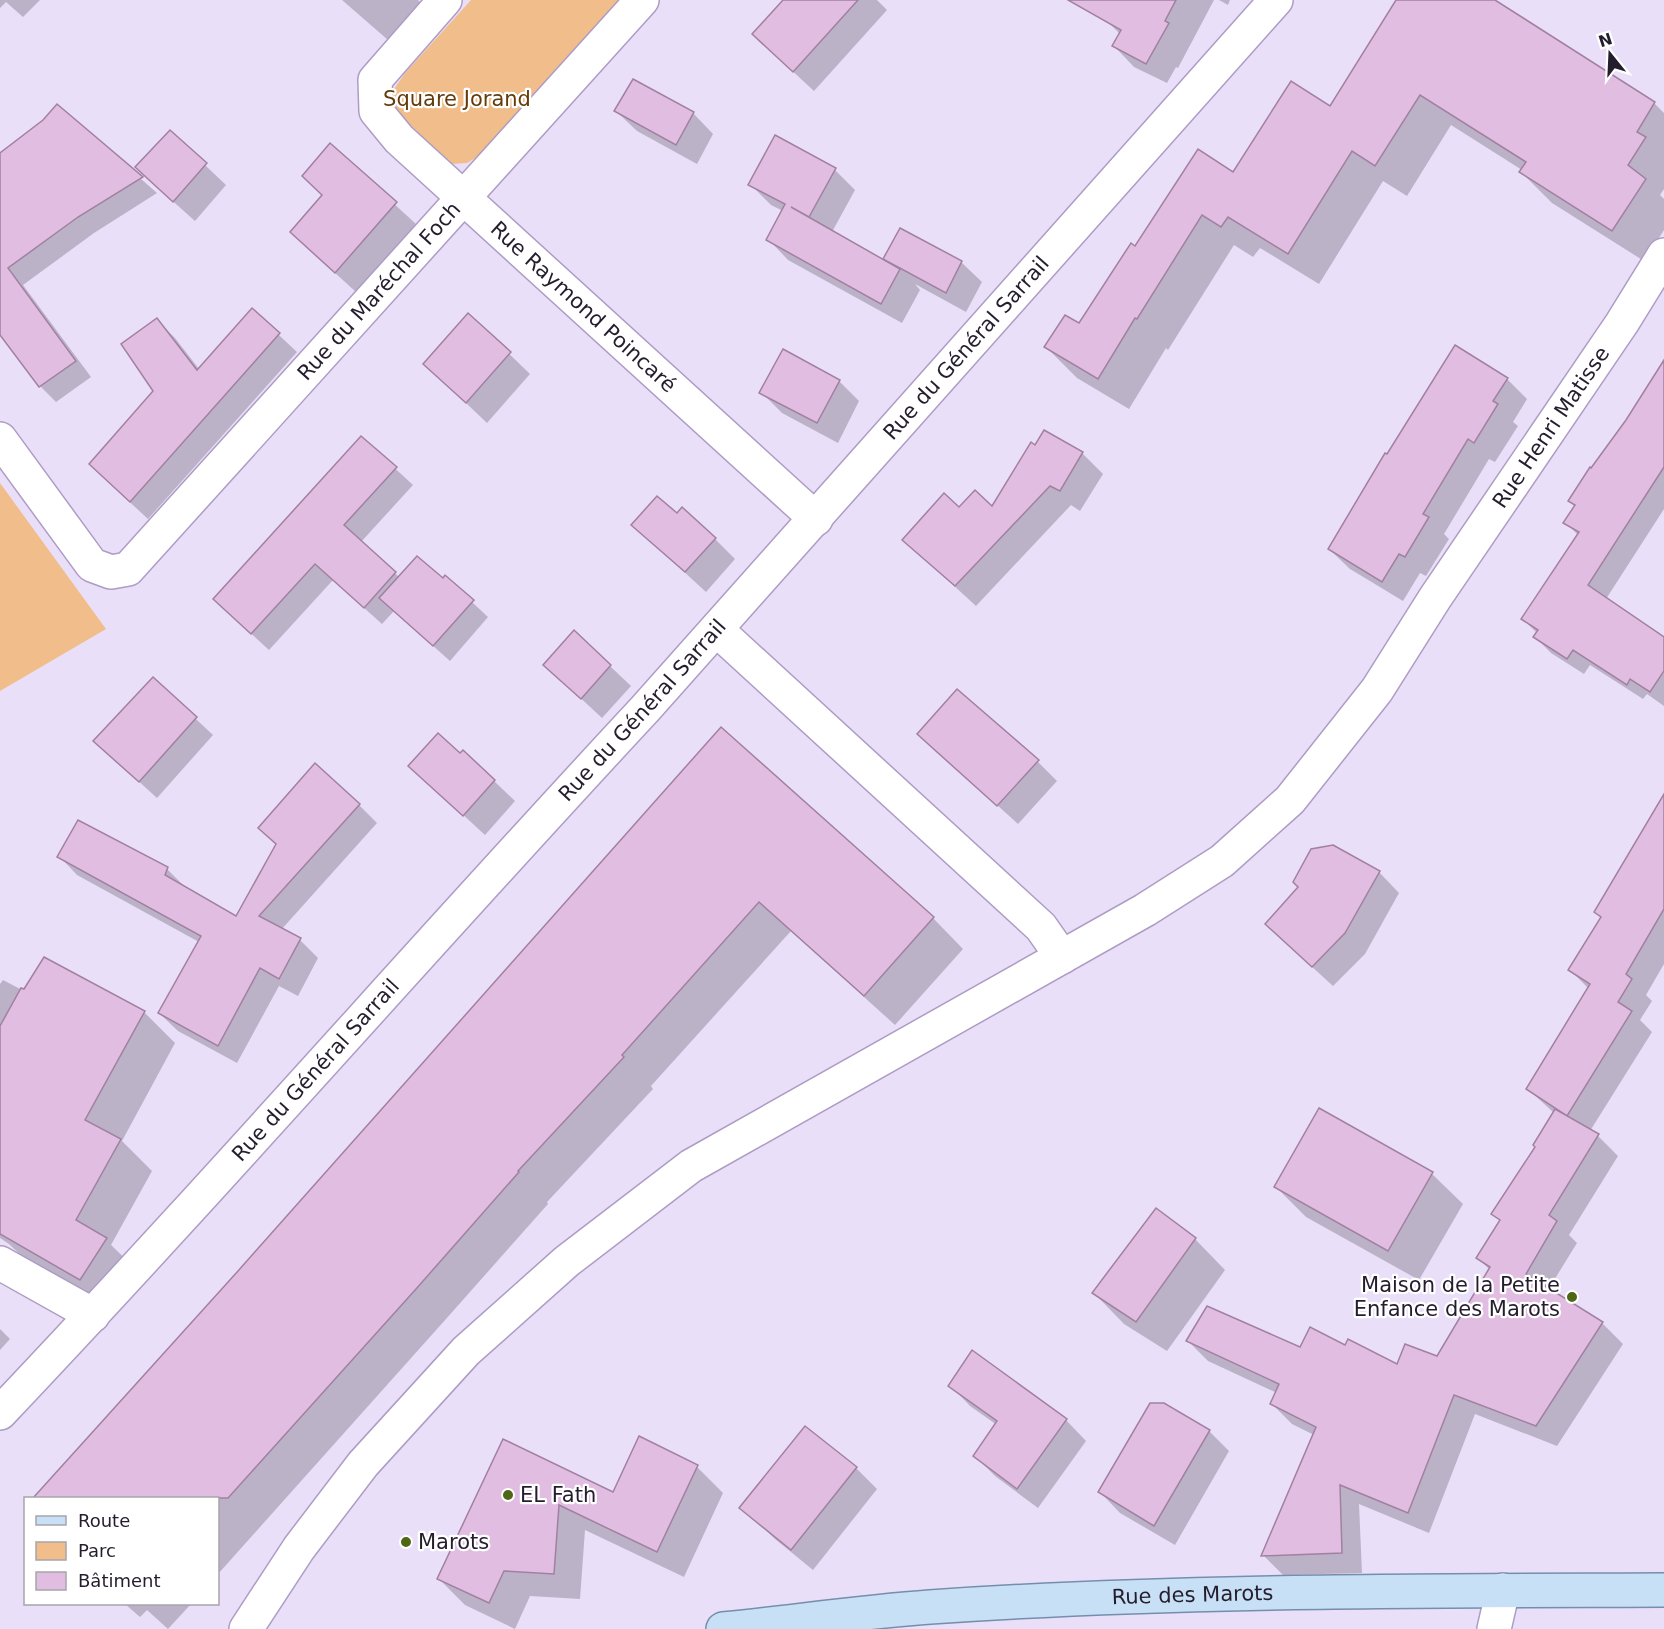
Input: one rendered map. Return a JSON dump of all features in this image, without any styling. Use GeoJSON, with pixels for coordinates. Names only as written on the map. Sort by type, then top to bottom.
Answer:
{"type":"FeatureCollection","features":[{"type":"Feature","properties":{"kind":"main road","name":"Rue des Marots"},"geometry":{"type":"LineString","coordinates":[[723,1629],[929,1607],[1155,1596],[1503,1590],[1664,1590]]}},
{"type":"Feature","properties":{"kind":"street","name":"Rue Raymond Poincaré"},"geometry":{"type":"LineString","coordinates":[[445,0],[375,80],[376,111],[399,139],[816,519]]}},
{"type":"Feature","properties":{"kind":"street","name":"Rue du Maréchal Foch"},"geometry":{"type":"LineString","coordinates":[[0,439],[92,565],[111,572],[128,569],[642,0]]}},
{"type":"Feature","properties":{"kind":"street","name":"Rue du Général Sarrail"},"geometry":{"type":"LineString","coordinates":[[0,1413],[93,1315],[717,630],[1276,0]]}},
{"type":"Feature","properties":{"kind":"street","name":"Rue Henri Matisse"},"geometry":{"type":"LineString","coordinates":[[246,1629],[299,1548],[370,1455],[466,1351],[567,1261],[617,1221],[692,1166],[1145,910],[1222,861],[1290,800],[1377,690],[1435,598],[1615,333],[1664,255]]}},
{"type":"Feature","properties":{"kind":"street"},"geometry":{"type":"LineString","coordinates":[[717,630],[1041,927],[1062,957]]}},
{"type":"Feature","properties":{"kind":"street"},"geometry":{"type":"LineString","coordinates":[[0,1263],[93,1315]]}},
{"type":"Feature","properties":{"kind":"street"},"geometry":{"type":"LineString","coordinates":[[1494,1629],[1503,1590]]}},
{"type":"Feature","properties":{"kind":"green space","name":"Square Jorand"},"geometry":{"type":"Polygon","coordinates":[[[471,0],[619,0],[482,154],[467,163],[452,164],[440,160],[394,110],[392,92],[405,73],[471,0]]]}},
{"type":"Feature","properties":{"kind":"green space"},"geometry":{"type":"Polygon","coordinates":[[[0,483],[106,629],[0,691],[0,483]]]}},
{"type":"Feature","properties":{"kind":"building"},"geometry":{"type":"Polygon","coordinates":[[[783,0],[858,0],[793,72],[752,34],[783,0]]]}},
{"type":"Feature","properties":{"kind":"building"},"geometry":{"type":"Polygon","coordinates":[[[1068,0],[1176,0],[1165,21],[1169,23],[1146,64],[1112,46],[1121,30],[1068,0]]]}},
{"type":"Feature","properties":{"kind":"building"},"geometry":{"type":"Polygon","coordinates":[[[1396,0],[1495,0],[1655,102],[1637,132],[1646,137],[1628,165],[1646,179],[1612,231],[1519,172],[1526,162],[1420,95],[1375,166],[1352,151],[1288,254],[1228,217],[1221,227],[1202,215],[1098,379],[1044,347],[1065,315],[1079,323],[1131,243],[1135,246],[1198,149],[1233,172],[1291,81],[1330,106],[1396,0]]]}},
{"type":"Feature","properties":{"kind":"building"},"geometry":{"type":"Polygon","coordinates":[[[633,79],[694,112],[676,145],[614,111],[633,79]]]}},
{"type":"Feature","properties":{"kind":"building"},"geometry":{"type":"Polygon","coordinates":[[[57,104],[143,177],[78,217],[8,268],[76,361],[39,387],[0,335],[0,153],[43,120],[57,104]]]}},
{"type":"Feature","properties":{"kind":"building"},"geometry":{"type":"Polygon","coordinates":[[[170,130],[207,163],[173,202],[135,167],[170,130]]]}},
{"type":"Feature","properties":{"kind":"building"},"geometry":{"type":"Polygon","coordinates":[[[775,135],[836,168],[809,217],[791,207],[900,269],[881,304],[766,240],[785,204],[748,185],[775,135]]]}},
{"type":"Feature","properties":{"kind":"building"},"geometry":{"type":"Polygon","coordinates":[[[330,143],[397,202],[335,273],[290,232],[322,195],[302,176],[330,143]]]}},
{"type":"Feature","properties":{"kind":"building"},"geometry":{"type":"Polygon","coordinates":[[[900,228],[962,261],[946,293],[883,259],[900,228]]]}},
{"type":"Feature","properties":{"kind":"building"},"geometry":{"type":"Polygon","coordinates":[[[252,308],[280,333],[130,502],[89,464],[153,391],[121,344],[157,318],[197,370],[252,308]]]}},
{"type":"Feature","properties":{"kind":"building"},"geometry":{"type":"Polygon","coordinates":[[[468,313],[511,352],[466,403],[423,364],[468,313]]]}},
{"type":"Feature","properties":{"kind":"building"},"geometry":{"type":"Polygon","coordinates":[[[1455,345],[1508,378],[1493,401],[1498,404],[1474,443],[1468,439],[1423,514],[1429,517],[1405,557],[1399,554],[1382,582],[1328,549],[1385,453],[1387,454],[1455,345]]]}},
{"type":"Feature","properties":{"kind":"building"},"geometry":{"type":"Polygon","coordinates":[[[783,349],[840,380],[817,423],[759,393],[783,349]]]}},
{"type":"Feature","properties":{"kind":"building"},"geometry":{"type":"Polygon","coordinates":[[[1664,360],[1664,467],[1588,585],[1664,637],[1664,671],[1650,692],[1630,679],[1627,685],[1573,650],[1567,659],[1533,637],[1538,630],[1521,619],[1579,532],[1563,523],[1575,505],[1568,501],[1590,467],[1626,420],[1664,360]]]}},
{"type":"Feature","properties":{"kind":"building"},"geometry":{"type":"Polygon","coordinates":[[[1044,430],[1083,452],[1060,491],[1050,486],[955,586],[902,540],[944,493],[959,507],[975,490],[992,506],[1031,442],[1035,445],[1044,430]]]}},
{"type":"Feature","properties":{"kind":"building"},"geometry":{"type":"Polygon","coordinates":[[[361,436],[397,467],[344,525],[396,572],[364,608],[315,564],[251,634],[213,599],[361,436]]]}},
{"type":"Feature","properties":{"kind":"building"},"geometry":{"type":"Polygon","coordinates":[[[657,496],[677,513],[682,507],[716,538],[685,572],[631,525],[657,496]]]}},
{"type":"Feature","properties":{"kind":"building"},"geometry":{"type":"Polygon","coordinates":[[[417,556],[443,578],[445,575],[474,600],[433,646],[379,598],[417,556]]]}},
{"type":"Feature","properties":{"kind":"building"},"geometry":{"type":"Polygon","coordinates":[[[574,630],[611,665],[581,699],[543,665],[574,630]]]}},
{"type":"Feature","properties":{"kind":"building"},"geometry":{"type":"Polygon","coordinates":[[[153,677],[197,717],[139,782],[93,741],[153,677]]]}},
{"type":"Feature","properties":{"kind":"building"},"geometry":{"type":"Polygon","coordinates":[[[957,689],[1039,760],[997,806],[917,734],[957,689]]]}},
{"type":"Feature","properties":{"kind":"building"},"geometry":{"type":"Polygon","coordinates":[[[721,727],[934,917],[864,996],[759,902],[622,1055],[624,1057],[518,1171],[416,1289],[228,1498],[34,1497],[238,1271],[721,727]]]}},
{"type":"Feature","properties":{"kind":"building"},"geometry":{"type":"Polygon","coordinates":[[[438,733],[460,753],[463,750],[495,780],[463,816],[408,766],[438,733]]]}},
{"type":"Feature","properties":{"kind":"building"},"geometry":{"type":"Polygon","coordinates":[[[315,763],[360,804],[259,916],[301,938],[279,979],[260,968],[218,1046],[158,1013],[201,936],[57,857],[78,820],[168,867],[165,875],[236,916],[276,844],[258,828],[315,763]]]}},
{"type":"Feature","properties":{"kind":"building"},"geometry":{"type":"Polygon","coordinates":[[[1664,794],[1664,909],[1626,974],[1632,979],[1618,1002],[1632,1011],[1567,1116],[1526,1089],[1590,984],[1568,970],[1601,917],[1594,912],[1664,794]]]}},
{"type":"Feature","properties":{"kind":"building"},"geometry":{"type":"Polygon","coordinates":[[[1333,845],[1380,871],[1345,933],[1312,967],[1265,924],[1298,887],[1293,882],[1311,849],[1333,845]]]}},
{"type":"Feature","properties":{"kind":"building"},"geometry":{"type":"Polygon","coordinates":[[[44,957],[145,1011],[85,1120],[121,1139],[76,1220],[107,1238],[80,1280],[0,1234],[0,1026],[21,988],[24,989],[44,957]]]}},
{"type":"Feature","properties":{"kind":"building"},"geometry":{"type":"Polygon","coordinates":[[[1319,1108],[1433,1172],[1388,1251],[1274,1187],[1319,1108]]]}},
{"type":"Feature","properties":{"kind":"building"},"geometry":{"type":"Polygon","coordinates":[[[1555,1109],[1599,1134],[1549,1215],[1557,1221],[1526,1274],[1603,1322],[1536,1426],[1454,1395],[1408,1513],[1340,1485],[1342,1553],[1261,1556],[1316,1427],[1270,1404],[1279,1384],[1186,1341],[1207,1306],[1300,1347],[1310,1327],[1345,1345],[1348,1339],[1397,1364],[1405,1344],[1437,1356],[1490,1267],[1476,1258],[1500,1220],[1491,1214],[1535,1147],[1533,1145],[1555,1109]]]}},
{"type":"Feature","properties":{"kind":"building"},"geometry":{"type":"Polygon","coordinates":[[[1156,1208],[1196,1238],[1136,1322],[1092,1293],[1156,1208]]]}},
{"type":"Feature","properties":{"kind":"building"},"geometry":{"type":"Polygon","coordinates":[[[972,1350],[1067,1419],[1017,1489],[973,1456],[997,1421],[948,1386],[972,1350]]]}},
{"type":"Feature","properties":{"kind":"building"},"geometry":{"type":"Polygon","coordinates":[[[1150,1403],[1164,1403],[1210,1430],[1154,1526],[1098,1492],[1150,1403]]]}},
{"type":"Feature","properties":{"kind":"building"},"geometry":{"type":"Polygon","coordinates":[[[805,1426],[857,1467],[791,1550],[739,1508],[805,1426]]]}},
{"type":"Feature","properties":{"kind":"building"},"geometry":{"type":"Polygon","coordinates":[[[639,1436],[698,1465],[657,1552],[559,1505],[554,1574],[504,1571],[489,1603],[437,1579],[503,1439],[613,1492],[639,1436]]]}},
{"type":"Feature","properties":{"kind":"place","name":"Maison de la Petite Enfance des Marots"},"geometry":{"type":"Point","coordinates":[1572,1297]}},
{"type":"Feature","properties":{"kind":"place","name":"EL Fath"},"geometry":{"type":"Point","coordinates":[508,1495]}},
{"type":"Feature","properties":{"kind":"place","name":"Marots"},"geometry":{"type":"Point","coordinates":[406,1542]}}]}
